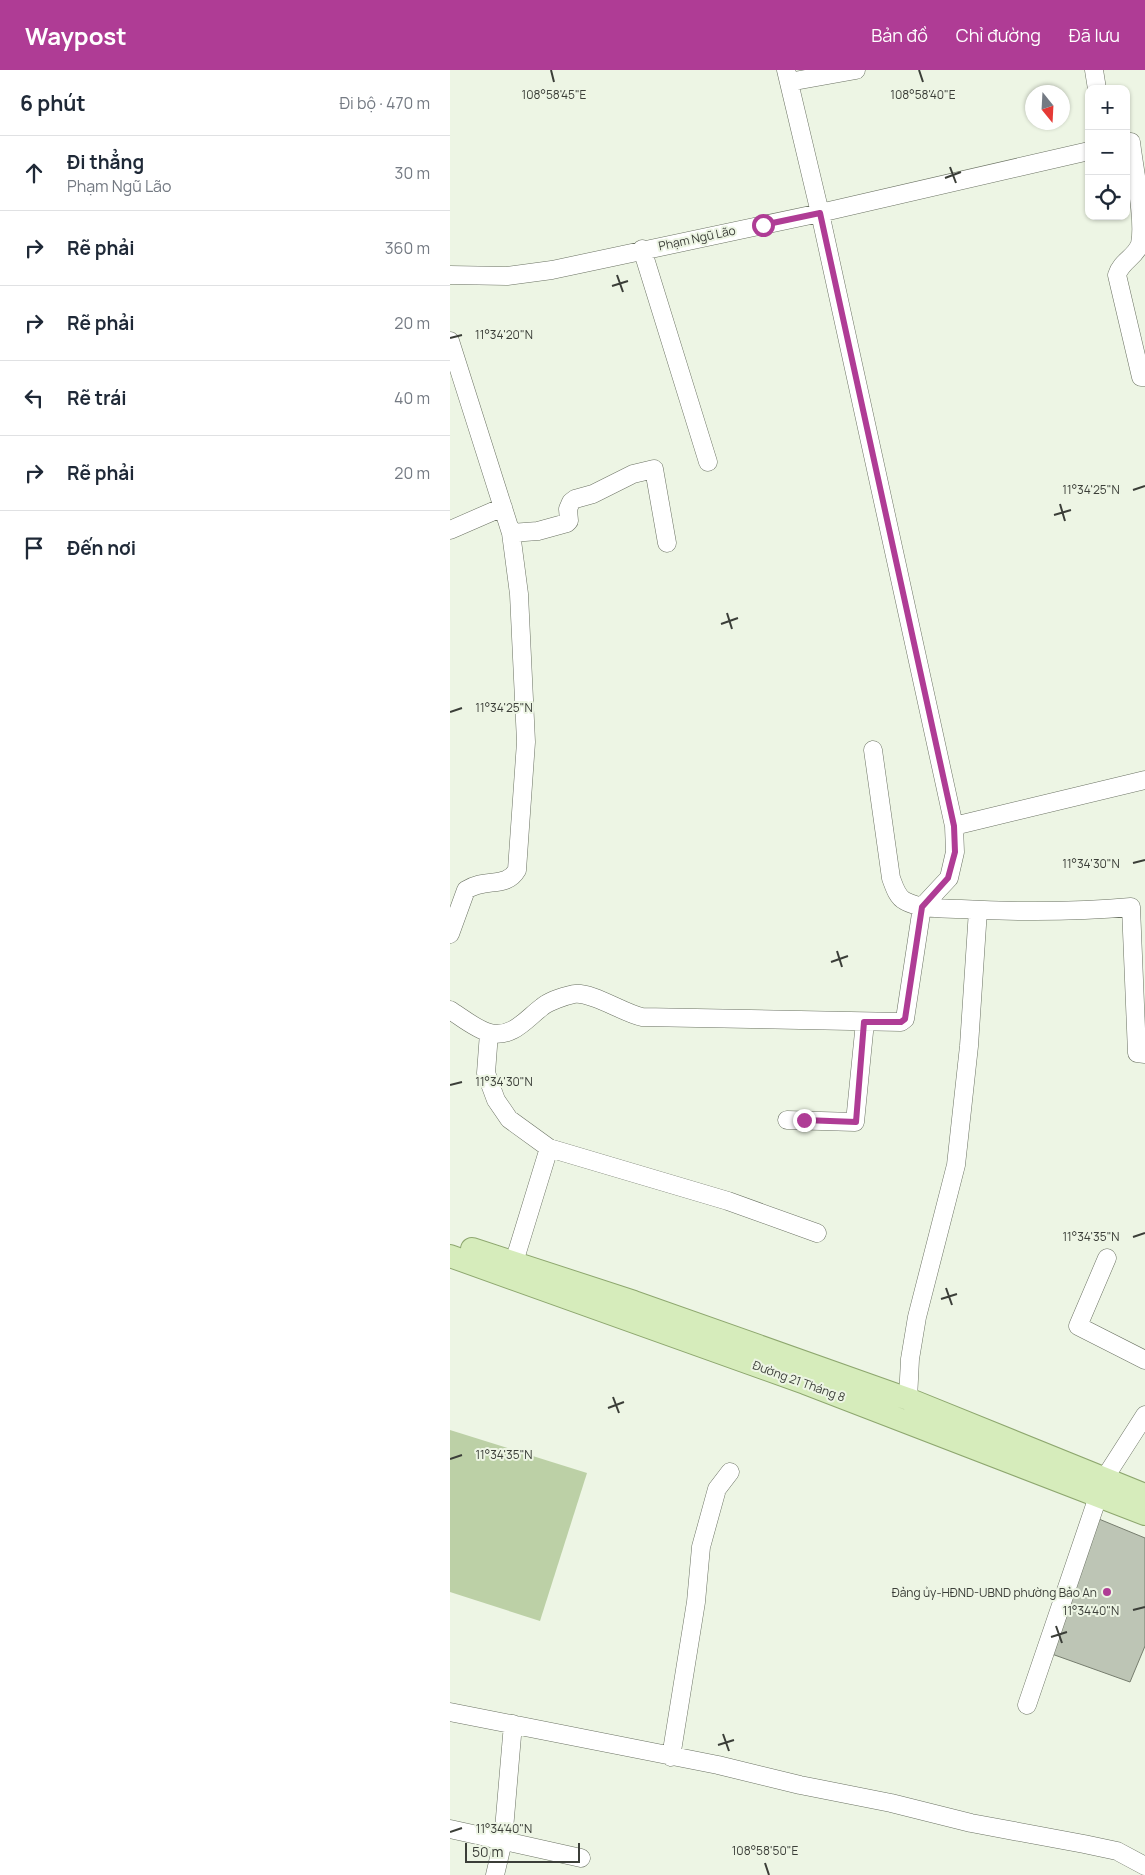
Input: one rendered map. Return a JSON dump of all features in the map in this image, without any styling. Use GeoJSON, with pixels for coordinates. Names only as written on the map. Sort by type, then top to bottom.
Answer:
{"type":"FeatureCollection","features":[{"type":"Feature","properties":{"kind":"main road","name":"Đường 21 Tháng 8"},"geometry":{"type":"LineString","coordinates":[[450,1242],[634,1302],[908,1399],[1101,1487],[1145,1514]]}},
{"type":"Feature","properties":{"kind":"main road","name":"Đường 21 Tháng 8"},"geometry":{"type":"LineString","coordinates":[[450,1256],[1101,1487],[1145,1495]]}},
{"type":"Feature","properties":{"kind":"street"},"geometry":{"type":"LineString","coordinates":[[450,1010],[489,1033],[514,1029],[523,1025],[543,1005],[574,994],[584,994],[628,1014],[642,1017],[864,1022],[901,1022],[905,1019],[922,907],[948,878],[955,852],[954,826],[820,213],[788,76],[856,70]]}},
{"type":"Feature","properties":{"kind":"street"},"geometry":{"type":"LineString","coordinates":[[1094,70],[1096,85]]}},
{"type":"Feature","properties":{"kind":"street"},"geometry":{"type":"LineString","coordinates":[[1134,142],[1140,243],[1136,252],[1120,265],[1117,275],[1141,377],[1145,377]]}},
{"type":"Feature","properties":{"kind":"street","name":"Phạm Ngũ Lão"},"geometry":{"type":"LineString","coordinates":[[450,275],[507,276],[531,273],[820,213],[1085,151]]}},
{"type":"Feature","properties":{"kind":"street"},"geometry":{"type":"LineString","coordinates":[[642,250],[708,462]]}},
{"type":"Feature","properties":{"kind":"street"},"geometry":{"type":"LineString","coordinates":[[450,341],[511,533],[520,594],[526,742],[518,865],[513,878],[506,882],[483,882],[466,890],[450,934]]}},
{"type":"Feature","properties":{"kind":"street"},"geometry":{"type":"LineString","coordinates":[[511,533],[538,531],[567,523],[569,521],[568,509],[571,502],[633,474],[654,469],[667,543]]}},
{"type":"Feature","properties":{"kind":"street"},"geometry":{"type":"LineString","coordinates":[[450,530],[503,507]]}},
{"type":"Feature","properties":{"kind":"street"},"geometry":{"type":"LineString","coordinates":[[873,750],[891,878],[895,890],[903,900],[922,907],[978,910],[1082,911],[1131,908],[1137,1053],[1145,1054]]}},
{"type":"Feature","properties":{"kind":"street"},"geometry":{"type":"LineString","coordinates":[[954,826],[1145,780]]}},
{"type":"Feature","properties":{"kind":"street"},"geometry":{"type":"LineString","coordinates":[[908,1399],[910,1359],[917,1317],[956,1165],[969,1046],[978,910]]}},
{"type":"Feature","properties":{"kind":"street"},"geometry":{"type":"LineString","coordinates":[[787,1120],[856,1122],[864,1022]]}},
{"type":"Feature","properties":{"kind":"street"},"geometry":{"type":"LineString","coordinates":[[489,1033],[486,1073],[496,1100],[509,1119],[549,1148],[728,1201],[817,1233]]}},
{"type":"Feature","properties":{"kind":"street"},"geometry":{"type":"LineString","coordinates":[[514,1262],[549,1148]]}},
{"type":"Feature","properties":{"kind":"street"},"geometry":{"type":"LineString","coordinates":[[1107,1258],[1078,1326],[1145,1360]]}},
{"type":"Feature","properties":{"kind":"street"},"geometry":{"type":"LineString","coordinates":[[1027,1705],[1101,1487],[1145,1415]]}},
{"type":"Feature","properties":{"kind":"street"},"geometry":{"type":"LineString","coordinates":[[672,1757],[696,1602],[701,1547],[717,1489],[730,1472]]}},
{"type":"Feature","properties":{"kind":"street"},"geometry":{"type":"LineString","coordinates":[[450,1712],[890,1803],[970,1823],[1109,1849],[1145,1866]]}},
{"type":"Feature","properties":{"kind":"street"},"geometry":{"type":"LineString","coordinates":[[495,1875],[503,1841],[513,1724]]}},
{"type":"Feature","properties":{"kind":"street"},"geometry":{"type":"LineString","coordinates":[[450,1829],[582,1858]]}},
{"type":"Feature","properties":{"kind":"green space"},"geometry":{"type":"Polygon","coordinates":[[[450,1430],[587,1473],[540,1621],[450,1592],[450,1430]]]}},
{"type":"Feature","properties":{"kind":"building","name":"Đảng ủy-HĐND-UBND phường Bảo An"},"geometry":{"type":"Polygon","coordinates":[[[1094,1517],[1145,1538],[1145,1646],[1130,1682],[1049,1653],[1094,1517]]]}},
{"type":"Feature","properties":{"kind":"place","name":"Đảng ủy-HĐND-UBND phường Bảo An"},"geometry":{"type":"Point","coordinates":[1107,1592]}},
{"type":"Feature","properties":{"kind":"route"},"geometry":{"type":"LineString","coordinates":[[763,225],[820,213],[954,826],[955,852],[948,878],[922,907],[908,1011],[905,1019],[901,1022],[864,1022],[856,1122],[804,1120]]}}]}
